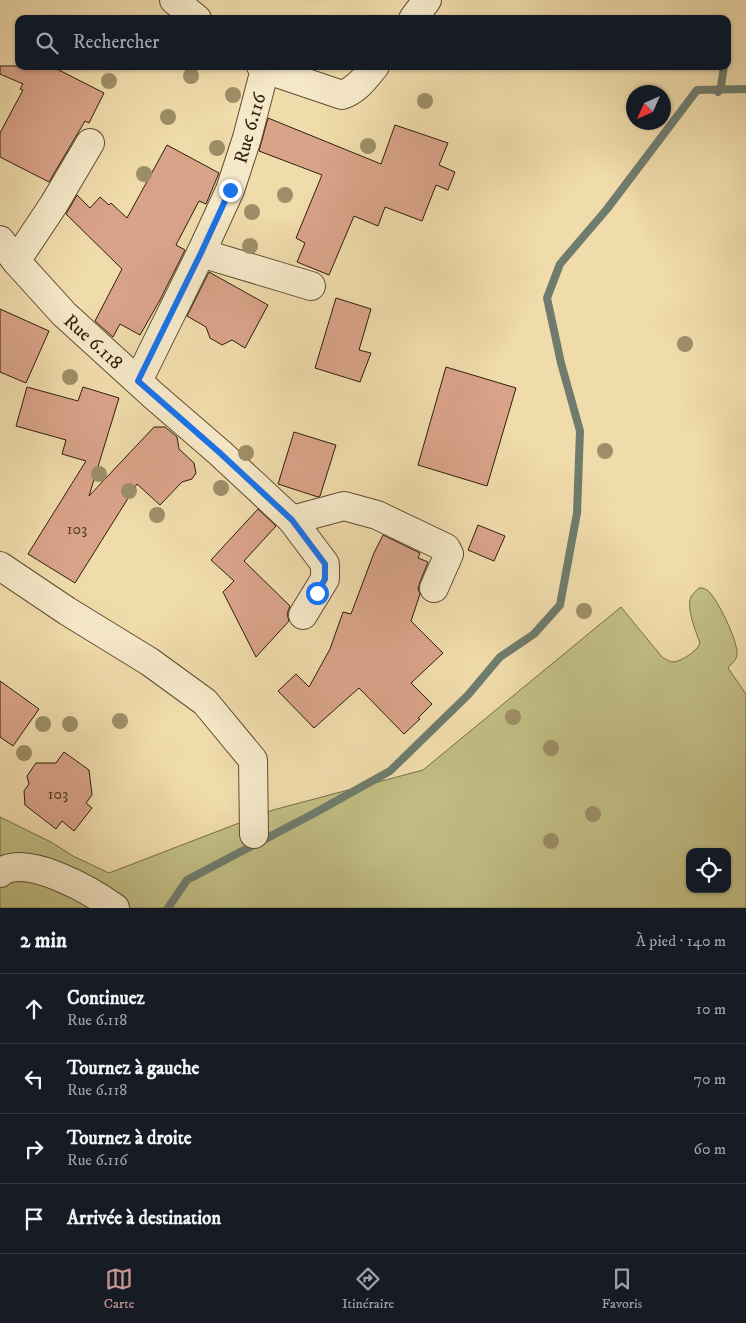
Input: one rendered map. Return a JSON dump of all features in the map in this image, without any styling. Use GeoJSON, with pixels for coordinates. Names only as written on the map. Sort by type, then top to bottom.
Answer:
{"type":"FeatureCollection","features":[{"type":"Feature","properties":{"kind":"street"},"geometry":{"type":"LineString","coordinates":[[174,0],[192,15]]}},
{"type":"Feature","properties":{"kind":"street"},"geometry":{"type":"LineString","coordinates":[[416,15],[427,0]]}},
{"type":"Feature","properties":{"kind":"street","name":"Rue 6.116"},"geometry":{"type":"LineString","coordinates":[[138,381],[230,190],[247,138],[263,70]]}},
{"type":"Feature","properties":{"kind":"street"},"geometry":{"type":"LineString","coordinates":[[269,70],[342,95],[351,92],[372,70]]}},
{"type":"Feature","properties":{"kind":"street"},"geometry":{"type":"LineString","coordinates":[[16,261],[54,204],[90,143]]}},
{"type":"Feature","properties":{"kind":"street","name":"Rue 6.118"},"geometry":{"type":"LineString","coordinates":[[0,240],[16,261],[64,314],[292,520],[325,564],[325,579],[303,615]]}},
{"type":"Feature","properties":{"kind":"street"},"geometry":{"type":"LineString","coordinates":[[201,253],[311,286]]}},
{"type":"Feature","properties":{"kind":"street"},"geometry":{"type":"LineString","coordinates":[[292,520],[344,506],[377,515],[446,548],[449,554],[434,588]]}},
{"type":"Feature","properties":{"kind":"street"},"geometry":{"type":"LineString","coordinates":[[0,566],[67,611],[150,662],[204,702],[253,760],[254,834]]}},
{"type":"Feature","properties":{"kind":"street"},"geometry":{"type":"LineString","coordinates":[[0,873],[4,870],[22,867],[47,872],[70,882],[115,908]]}},
{"type":"Feature","properties":{"kind":"shaded area"},"geometry":{"type":"Polygon","coordinates":[[[699,588],[705,589],[716,601],[737,649],[735,661],[728,668],[746,694],[746,908],[0,908],[0,817],[109,873],[273,810],[423,770],[621,607],[662,657],[672,662],[681,660],[693,652],[700,643],[692,620],[690,607],[691,597],[699,588]]]}},
{"type":"Feature","properties":{"kind":"building"},"geometry":{"type":"Polygon","coordinates":[[[0,66],[15,66],[15,70],[59,70],[104,93],[89,123],[85,121],[49,182],[0,157],[0,133],[23,90],[20,89],[23,84],[0,74],[0,66]]]}},
{"type":"Feature","properties":{"kind":"building"},"geometry":{"type":"Polygon","coordinates":[[[268,118],[381,164],[395,125],[448,143],[439,165],[455,172],[448,190],[436,185],[422,221],[385,207],[378,226],[354,216],[329,275],[297,262],[305,243],[296,238],[322,175],[259,151],[268,118]]]}},
{"type":"Feature","properties":{"kind":"building"},"geometry":{"type":"Polygon","coordinates":[[[167,145],[219,173],[206,204],[199,201],[176,245],[185,250],[140,335],[120,324],[113,337],[95,321],[122,269],[66,214],[77,195],[90,208],[100,197],[109,205],[111,203],[127,218],[167,145]]]}},
{"type":"Feature","properties":{"kind":"building"},"geometry":{"type":"Polygon","coordinates":[[[209,272],[268,305],[245,348],[232,340],[222,345],[210,338],[206,327],[187,316],[209,272]]]}},
{"type":"Feature","properties":{"kind":"building"},"geometry":{"type":"Polygon","coordinates":[[[336,298],[371,309],[359,350],[371,353],[360,382],[315,368],[336,298]]]}},
{"type":"Feature","properties":{"kind":"building"},"geometry":{"type":"Polygon","coordinates":[[[0,309],[49,331],[26,383],[0,372],[0,309]]]}},
{"type":"Feature","properties":{"kind":"building"},"geometry":{"type":"Polygon","coordinates":[[[446,367],[516,388],[487,486],[418,465],[446,367]]]}},
{"type":"Feature","properties":{"kind":"building"},"geometry":{"type":"Polygon","coordinates":[[[27,387],[78,401],[83,387],[119,398],[89,496],[154,427],[165,427],[177,437],[179,449],[194,463],[196,473],[192,479],[182,482],[160,505],[137,484],[75,583],[28,554],[86,461],[62,454],[66,440],[16,426],[27,387]]]}},
{"type":"Feature","properties":{"kind":"building"},"geometry":{"type":"Polygon","coordinates":[[[294,432],[336,445],[320,496],[318,497],[278,484],[294,432]]]}},
{"type":"Feature","properties":{"kind":"building"},"geometry":{"type":"Polygon","coordinates":[[[258,509],[276,526],[244,561],[290,606],[287,614],[289,621],[256,657],[223,592],[234,581],[211,560],[258,509]]]}},
{"type":"Feature","properties":{"kind":"building"},"geometry":{"type":"Polygon","coordinates":[[[478,525],[505,536],[494,561],[468,550],[478,525]]]}},
{"type":"Feature","properties":{"kind":"building"},"geometry":{"type":"Polygon","coordinates":[[[383,535],[420,553],[418,558],[428,562],[420,582],[418,589],[420,594],[411,621],[443,653],[411,683],[432,704],[404,734],[359,688],[314,728],[278,691],[296,674],[309,687],[330,649],[343,612],[351,614],[374,553],[383,535]]]}},
{"type":"Feature","properties":{"kind":"building"},"geometry":{"type":"Polygon","coordinates":[[[0,681],[39,709],[13,746],[0,737],[0,681]]]}},
{"type":"Feature","properties":{"kind":"building"},"geometry":{"type":"Polygon","coordinates":[[[64,752],[89,770],[92,795],[86,803],[92,808],[74,831],[62,821],[56,829],[25,805],[24,791],[29,784],[27,776],[36,763],[56,763],[64,752]]]}},
{"type":"Feature","properties":{"kind":"waterway"},"geometry":{"type":"LineString","coordinates":[[718,92],[723,70]]}},
{"type":"Feature","properties":{"kind":"waterway"},"geometry":{"type":"LineString","coordinates":[[168,908],[187,880],[390,771],[468,695],[500,657],[534,634],[560,605],[577,513],[580,431],[561,363],[547,298],[560,264],[607,209],[697,90],[746,89]]}},
{"type":"Feature","properties":{"kind":"route"},"geometry":{"type":"LineString","coordinates":[[230,190],[138,381],[292,520],[325,564],[325,579],[317,593]]}}]}
